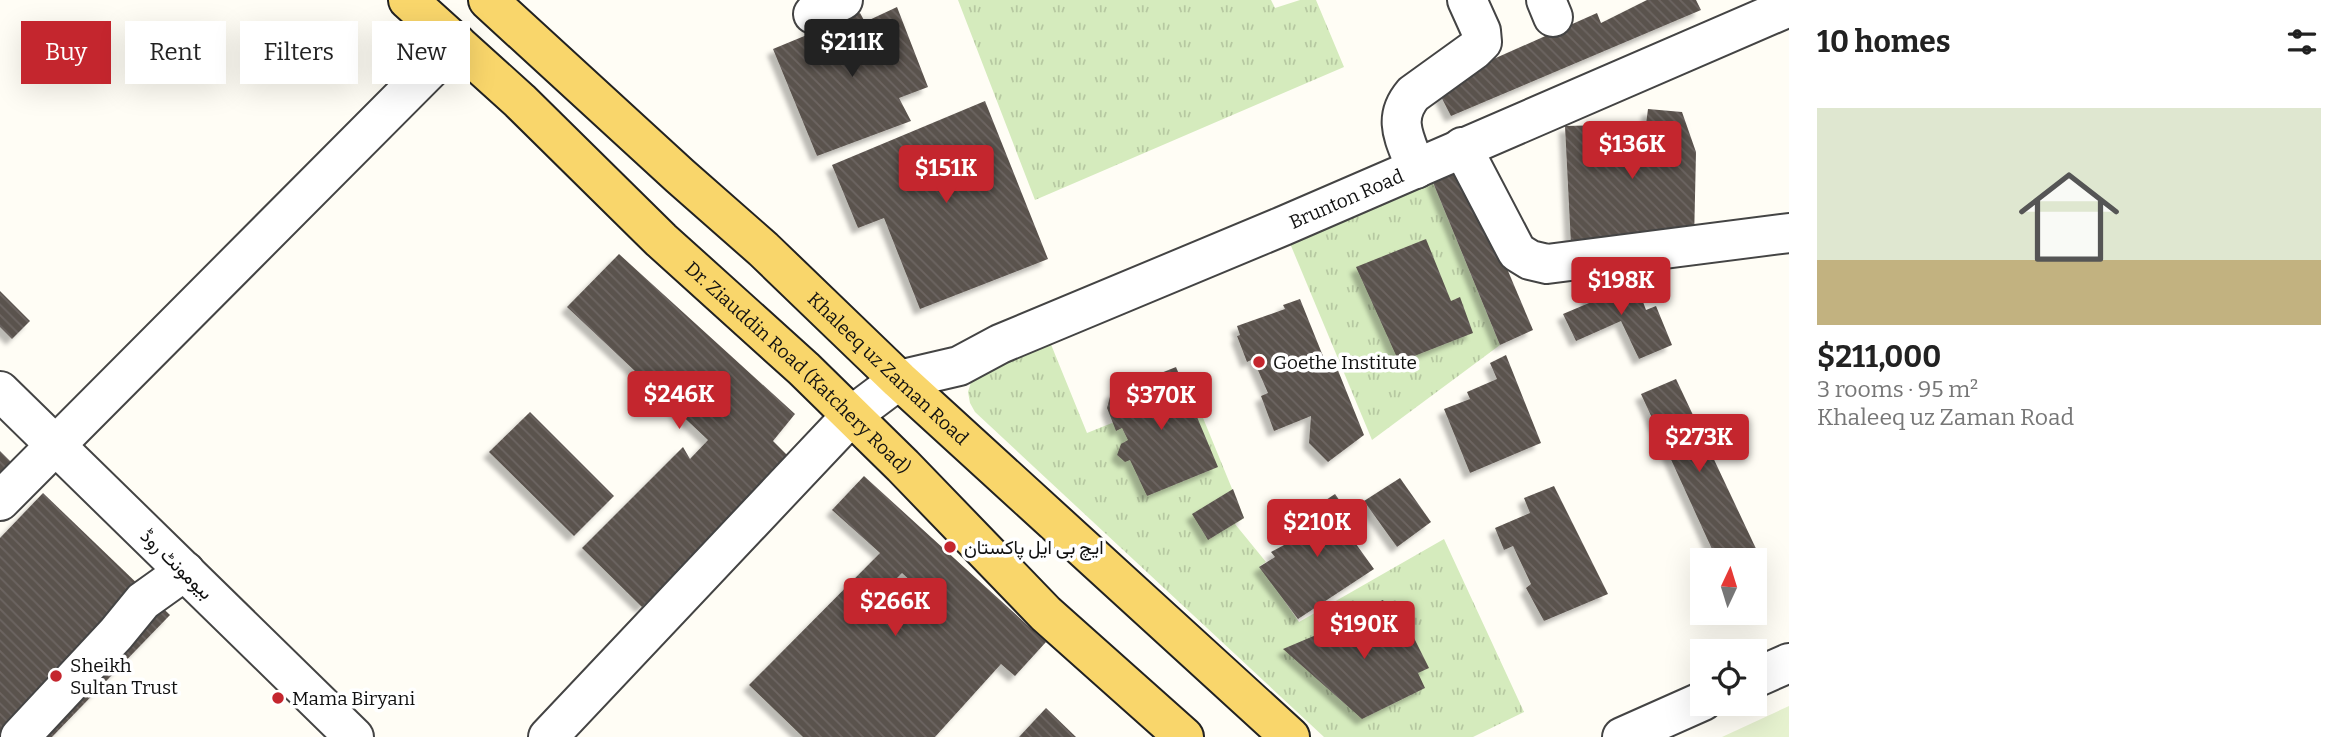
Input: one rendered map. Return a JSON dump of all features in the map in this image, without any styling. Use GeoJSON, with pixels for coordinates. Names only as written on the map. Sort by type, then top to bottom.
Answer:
{"type":"FeatureCollection","features":[{"type":"Feature","properties":{"kind":"main road","name":"Dr. Ziauddin Road (Katchery Road)"},"geometry":{"type":"LineString","coordinates":[[408,0],[431,21]]}},
{"type":"Feature","properties":{"kind":"main road","name":"Khaleeq uz Zaman Road"},"geometry":{"type":"LineString","coordinates":[[488,0],[1290,737]]}},
{"type":"Feature","properties":{"kind":"main road","name":"Dr. Ziauddin Road (Katchery Road)"},"geometry":{"type":"LineString","coordinates":[[470,56],[520,101],[661,240],[804,369],[903,466],[1046,614],[1184,737]]}},
{"type":"Feature","properties":{"kind":"street"},"geometry":{"type":"LineString","coordinates":[[1416,169],[1400,122],[1401,113],[1413,94],[1482,42],[1481,31],[1467,0]]}},
{"type":"Feature","properties":{"kind":"street","name":"Brunton Road"},"geometry":{"type":"LineString","coordinates":[[899,380],[959,366],[1000,344],[1416,169],[1731,14],[1789,7]]}},
{"type":"Feature","properties":{"kind":"street"},"geometry":{"type":"LineString","coordinates":[[0,501],[415,84]]}},
{"type":"Feature","properties":{"kind":"street"},"geometry":{"type":"LineString","coordinates":[[1462,147],[1517,252],[1530,260],[1547,264],[1789,233]]}},
{"type":"Feature","properties":{"kind":"street"},"geometry":{"type":"LineString","coordinates":[[548,737],[851,416],[899,380]]}},
{"type":"Feature","properties":{"kind":"street","name":"بیومونٹ روڈ"},"geometry":{"type":"LineString","coordinates":[[0,390],[354,737]]}},
{"type":"Feature","properties":{"kind":"street"},"geometry":{"type":"LineString","coordinates":[[20,737],[116,634],[143,601],[185,571]]}},
{"type":"Feature","properties":{"kind":"street"},"geometry":{"type":"LineString","coordinates":[[1767,673],[1789,663]]}},
{"type":"Feature","properties":{"kind":"street"},"geometry":{"type":"LineString","coordinates":[[1622,737],[1690,707]]}},
{"type":"Feature","properties":{"kind":"green space"},"geometry":{"type":"Polygon","coordinates":[[[958,0],[1271,0],[1275,8],[1300,0],[1316,0],[1344,67],[1035,200],[958,0]]]}},
{"type":"Feature","properties":{"kind":"green space"},"geometry":{"type":"Polygon","coordinates":[[[1432,180],[1500,345],[1372,440],[1289,241],[1432,180]]]}},
{"type":"Feature","properties":{"kind":"green space"},"geometry":{"type":"Polygon","coordinates":[[[1050,342],[1087,433],[1192,391],[1244,518],[1235,524],[1266,562],[1260,566],[1299,622],[1444,539],[1524,712],[1473,737],[1324,737],[975,412],[968,392],[971,382],[979,372],[1050,342]]]}},
{"type":"Feature","properties":{"kind":"green space"},"geometry":{"type":"Polygon","coordinates":[[[1789,706],[1789,737],[1722,737],[1789,706]]]}},
{"type":"Feature","properties":{"kind":"building"},"geometry":{"type":"Polygon","coordinates":[[[1647,0],[1696,0],[1701,10],[1451,116],[1435,85],[1597,13],[1601,23],[1647,0]]]}},
{"type":"Feature","properties":{"kind":"building"},"geometry":{"type":"Polygon","coordinates":[[[897,7],[928,87],[899,98],[911,121],[817,156],[773,49],[860,13],[865,22],[897,7]]]}},
{"type":"Feature","properties":{"kind":"building"},"geometry":{"type":"Polygon","coordinates":[[[985,101],[1048,259],[920,309],[884,218],[858,228],[832,165],[985,101]]]}},
{"type":"Feature","properties":{"kind":"building"},"geometry":{"type":"Polygon","coordinates":[[[1648,109],[1682,112],[1696,152],[1694,241],[1571,245],[1565,126],[1646,124],[1648,109]]]}},
{"type":"Feature","properties":{"kind":"building"},"geometry":{"type":"Polygon","coordinates":[[[1464,167],[1533,330],[1500,345],[1432,180],[1464,167]]]}},
{"type":"Feature","properties":{"kind":"building"},"geometry":{"type":"Polygon","coordinates":[[[1426,239],[1451,301],[1460,297],[1473,333],[1399,362],[1356,267],[1426,239]]]}},
{"type":"Feature","properties":{"kind":"building"},"geometry":{"type":"Polygon","coordinates":[[[619,254],[795,414],[773,441],[789,457],[642,607],[582,548],[683,447],[690,459],[708,440],[567,307],[619,254]]]}},
{"type":"Feature","properties":{"kind":"building"},"geometry":{"type":"Polygon","coordinates":[[[1633,275],[1646,310],[1656,306],[1672,345],[1639,359],[1621,321],[1576,341],[1563,314],[1589,303],[1586,292],[1633,275]]]}},
{"type":"Feature","properties":{"kind":"building"},"geometry":{"type":"Polygon","coordinates":[[[0,291],[30,321],[12,339],[0,327],[0,291]]]}},
{"type":"Feature","properties":{"kind":"building"},"geometry":{"type":"Polygon","coordinates":[[[1300,299],[1327,366],[1335,363],[1364,435],[1328,462],[1309,443],[1311,416],[1274,431],[1261,396],[1268,393],[1253,359],[1247,362],[1237,336],[1240,335],[1237,326],[1285,309],[1283,305],[1300,299]]]}},
{"type":"Feature","properties":{"kind":"building"},"geometry":{"type":"Polygon","coordinates":[[[1506,355],[1541,443],[1470,473],[1444,409],[1470,399],[1467,392],[1497,379],[1490,363],[1506,355]]]}},
{"type":"Feature","properties":{"kind":"building"},"geometry":{"type":"Polygon","coordinates":[[[1176,367],[1218,467],[1147,496],[1130,460],[1125,462],[1117,455],[1121,444],[1128,440],[1122,428],[1116,431],[1107,408],[1111,393],[1176,367]]]}},
{"type":"Feature","properties":{"kind":"building"},"geometry":{"type":"Polygon","coordinates":[[[1676,379],[1756,548],[1712,548],[1641,394],[1676,379]]]}},
{"type":"Feature","properties":{"kind":"building"},"geometry":{"type":"Polygon","coordinates":[[[530,412],[614,496],[574,536],[489,452],[530,412]]]}},
{"type":"Feature","properties":{"kind":"building"},"geometry":{"type":"Polygon","coordinates":[[[0,451],[18,469],[0,487],[0,451]]]}},
{"type":"Feature","properties":{"kind":"building"},"geometry":{"type":"Polygon","coordinates":[[[864,476],[1046,642],[1015,676],[1001,664],[935,737],[803,737],[749,685],[880,553],[832,510],[864,476]],[[902,573],[881,594],[904,615],[924,593],[902,573]]]}},
{"type":"Feature","properties":{"kind":"building"},"geometry":{"type":"Polygon","coordinates":[[[1400,478],[1431,522],[1397,547],[1364,501],[1400,478]]]}},
{"type":"Feature","properties":{"kind":"building"},"geometry":{"type":"Polygon","coordinates":[[[1554,486],[1608,594],[1544,621],[1526,588],[1531,584],[1513,546],[1504,550],[1495,528],[1530,513],[1524,498],[1554,486]]]}},
{"type":"Feature","properties":{"kind":"building"},"geometry":{"type":"Polygon","coordinates":[[[1233,489],[1244,518],[1208,540],[1192,514],[1233,489]]]}},
{"type":"Feature","properties":{"kind":"building","name":"Sheikh Sultan Trust"},"geometry":{"type":"Polygon","coordinates":[[[43,493],[170,615],[52,737],[0,737],[0,538],[43,493]]]}},
{"type":"Feature","properties":{"kind":"building"},"geometry":{"type":"Polygon","coordinates":[[[1335,494],[1352,518],[1343,526],[1374,569],[1298,619],[1259,567],[1275,557],[1271,552],[1299,537],[1291,523],[1335,494]]]}},
{"type":"Feature","properties":{"kind":"building"},"geometry":{"type":"Polygon","coordinates":[[[1383,600],[1403,637],[1412,634],[1429,668],[1418,673],[1425,688],[1362,719],[1283,649],[1361,616],[1361,609],[1383,600]]]}},
{"type":"Feature","properties":{"kind":"building"},"geometry":{"type":"Polygon","coordinates":[[[1046,708],[1076,737],[1019,737],[1046,708]]]}},
{"type":"Feature","properties":{"kind":"place","name":"Goethe Institute"},"geometry":{"type":"Point","coordinates":[1259,362]}},
{"type":"Feature","properties":{"kind":"place","name":"ایچ بی ایل پاکستان"},"geometry":{"type":"Point","coordinates":[950,547]}},
{"type":"Feature","properties":{"kind":"place","name":"Sheikh Sultan Trust"},"geometry":{"type":"Point","coordinates":[56,676]}},
{"type":"Feature","properties":{"kind":"place","name":"Mama Biryani"},"geometry":{"type":"Point","coordinates":[278,698]}}]}
